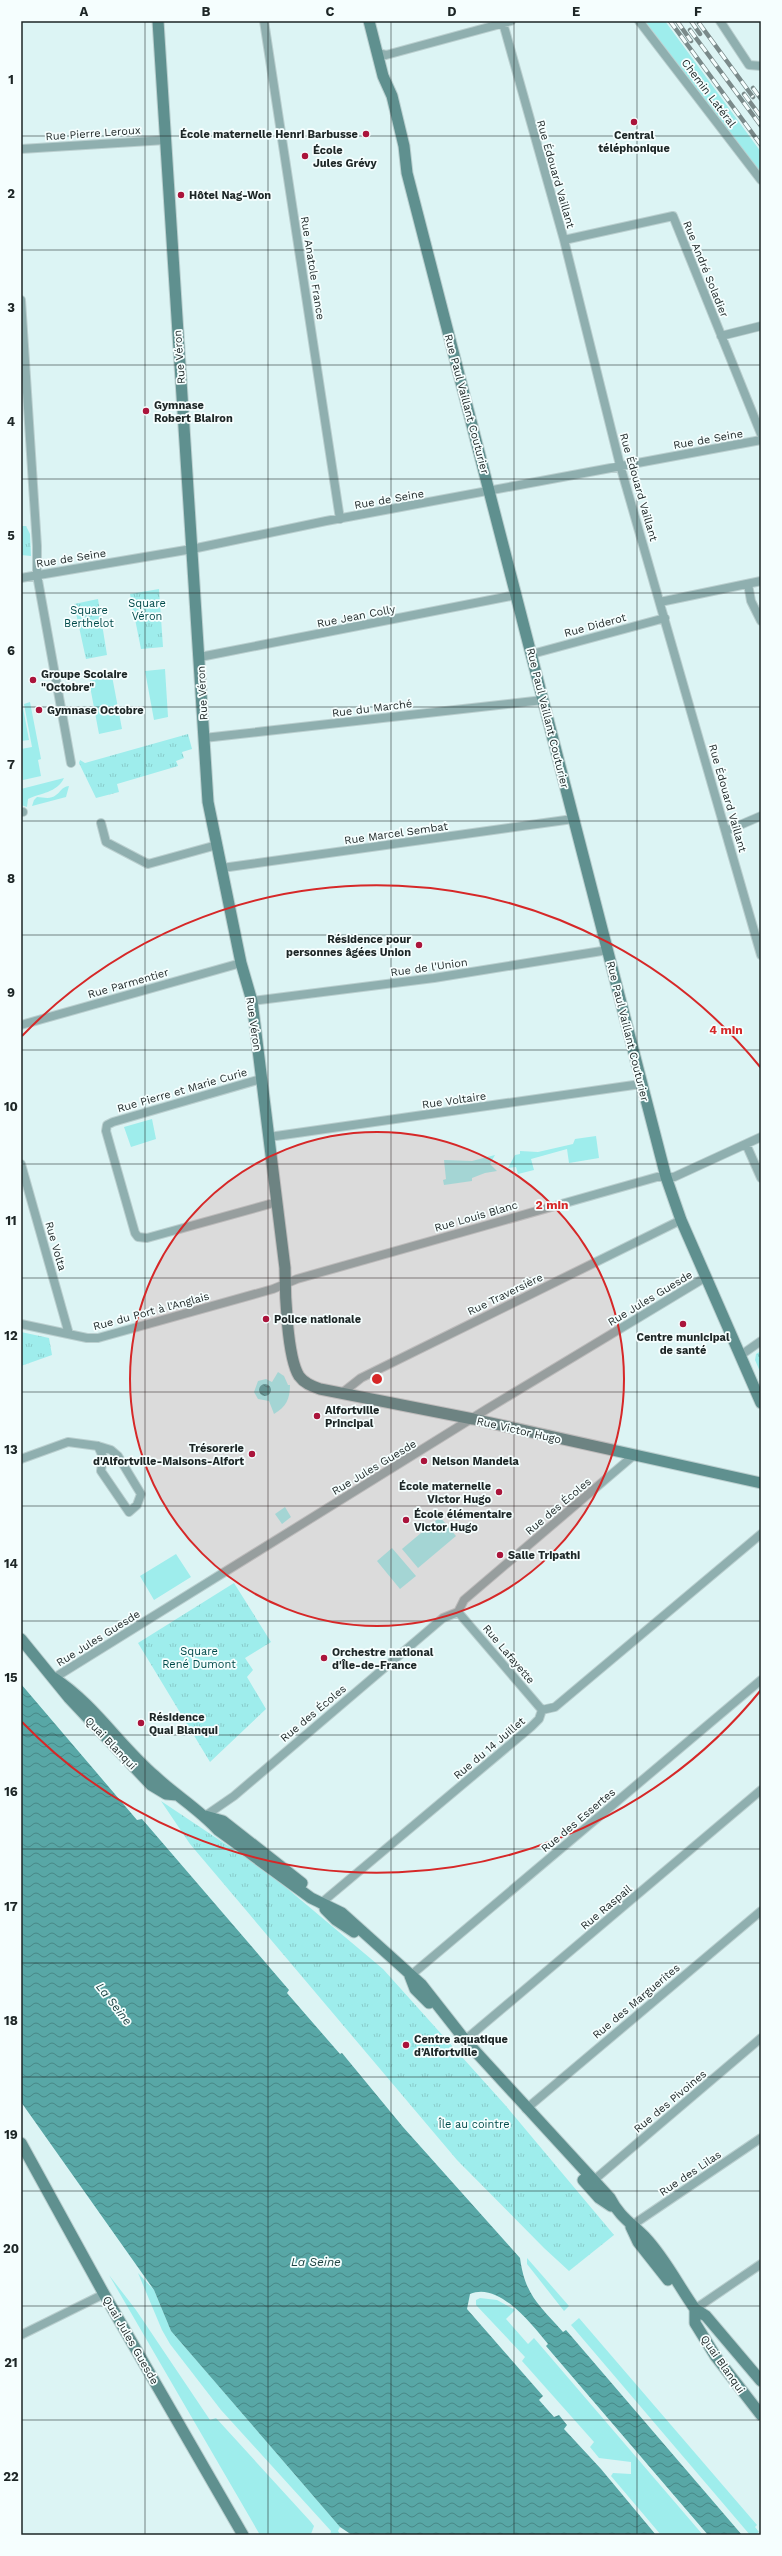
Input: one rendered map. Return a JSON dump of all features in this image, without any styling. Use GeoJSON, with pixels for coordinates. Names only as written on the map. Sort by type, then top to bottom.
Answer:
{"type":"FeatureCollection","features":[{"type":"Feature","properties":{"kind":"street","name":"Rue Véron"},"geometry":{"type":"LineString","coordinates":[[158,21],[200,657],[208,802],[241,963],[252,1001],[277,1202],[293,1358]]}},
{"type":"Feature","properties":{"kind":"street","name":"Rue Anatole France"},"geometry":{"type":"LineString","coordinates":[[264,21],[340,519]]}},
{"type":"Feature","properties":{"kind":"street","name":"Rue Paul Vaillant Couturier"},"geometry":{"type":"LineString","coordinates":[[369,21],[383,76],[392,96],[404,146],[407,173],[666,1177],[681,1220],[761,1403]]}},
{"type":"Feature","properties":{"kind":"street"},"geometry":{"type":"LineString","coordinates":[[377,54],[386,54],[511,21]]}},
{"type":"Feature","properties":{"kind":"street","name":"Chemin Latéral"},"geometry":{"type":"LineString","coordinates":[[639,21],[761,180]]}},
{"type":"Feature","properties":{"kind":"street"},"geometry":{"type":"LineString","coordinates":[[720,21],[749,65],[761,66]]}},
{"type":"Feature","properties":{"kind":"street","name":"Rue Édouard Vaillant"},"geometry":{"type":"LineString","coordinates":[[503,23],[564,240],[620,465],[761,955]]}},
{"type":"Feature","properties":{"kind":"street","name":"Rue Pierre Leroux"},"geometry":{"type":"LineString","coordinates":[[21,149],[166,140]]}},
{"type":"Feature","properties":{"kind":"street","name":"Rue André Soladier"},"geometry":{"type":"LineString","coordinates":[[564,240],[673,216],[761,434]]}},
{"type":"Feature","properties":{"kind":"street"},"geometry":{"type":"LineString","coordinates":[[21,300],[37,546],[37,575],[71,763]]}},
{"type":"Feature","properties":{"kind":"street"},"geometry":{"type":"LineString","coordinates":[[721,336],[761,326]]}},
{"type":"Feature","properties":{"kind":"street","name":"Rue de Seine"},"geometry":{"type":"LineString","coordinates":[[21,578],[192,549],[620,465],[761,440]]}},
{"type":"Feature","properties":{"kind":"street"},"geometry":{"type":"LineString","coordinates":[[660,602],[761,581]]}},
{"type":"Feature","properties":{"kind":"street"},"geometry":{"type":"LineString","coordinates":[[748,584],[751,601],[761,621]]}},
{"type":"Feature","properties":{"kind":"street","name":"Rue Jean Colly"},"geometry":{"type":"LineString","coordinates":[[200,657],[516,595]]}},
{"type":"Feature","properties":{"kind":"street","name":"Rue Diderot"},"geometry":{"type":"LineString","coordinates":[[532,654],[665,618]]}},
{"type":"Feature","properties":{"kind":"street","name":"Rue du Marché"},"geometry":{"type":"LineString","coordinates":[[204,738],[543,700]]}},
{"type":"Feature","properties":{"kind":"street"},"geometry":{"type":"LineString","coordinates":[[726,830],[761,816]]}},
{"type":"Feature","properties":{"kind":"street","name":"Rue Marcel Sembat"},"geometry":{"type":"LineString","coordinates":[[222,868],[573,818]]}},
{"type":"Feature","properties":{"kind":"street"},"geometry":{"type":"LineString","coordinates":[[101,824],[106,842],[148,864],[217,845]]}},
{"type":"Feature","properties":{"kind":"street","name":"Rue de l'Union"},"geometry":{"type":"LineString","coordinates":[[252,1001],[434,978],[608,950]]}},
{"type":"Feature","properties":{"kind":"street","name":"Rue Parmentier"},"geometry":{"type":"LineString","coordinates":[[21,1025],[241,963]]}},
{"type":"Feature","properties":{"kind":"street","name":"Rue Pierre et Marie Curie"},"geometry":{"type":"LineString","coordinates":[[261,1079],[114,1122],[107,1125],[106,1131],[135,1233],[138,1237],[152,1237],[277,1202]]}},
{"type":"Feature","properties":{"kind":"street","name":"Rue Voltaire"},"geometry":{"type":"LineString","coordinates":[[269,1137],[641,1084]]}},
{"type":"Feature","properties":{"kind":"street","name":"Rue Louis Blanc"},"geometry":{"type":"LineString","coordinates":[[285,1284],[514,1216],[657,1177],[674,1178],[761,1137]]}},
{"type":"Feature","properties":{"kind":"street"},"geometry":{"type":"LineString","coordinates":[[746,1144],[761,1178]]}},
{"type":"Feature","properties":{"kind":"street","name":"Rue Volta"},"geometry":{"type":"LineString","coordinates":[[21,1164],[69,1334]]}},
{"type":"Feature","properties":{"kind":"street","name":"Rue Traversière"},"geometry":{"type":"LineString","coordinates":[[342,1393],[361,1378],[681,1220]]}},
{"type":"Feature","properties":{"kind":"street","name":"Rue Jules Guesde"},"geometry":{"type":"LineString","coordinates":[[54,1678],[473,1419],[706,1278]]}},
{"type":"Feature","properties":{"kind":"street","name":"Rue du Port à l'Anglais"},"geometry":{"type":"LineString","coordinates":[[21,1324],[69,1334],[98,1338],[285,1284]]}},
{"type":"Feature","properties":{"kind":"street"},"geometry":{"type":"LineString","coordinates":[[740,1355],[761,1341]]}},
{"type":"Feature","properties":{"kind":"street","name":"Rue Victor Hugo"},"geometry":{"type":"LineString","coordinates":[[293,1358],[295,1368],[304,1382],[320,1389],[473,1419],[633,1456],[761,1483]]}},
{"type":"Feature","properties":{"kind":"street"},"geometry":{"type":"LineString","coordinates":[[21,1459],[68,1442],[98,1446],[111,1450],[118,1456],[142,1494],[137,1505],[128,1512],[101,1470],[103,1457],[98,1446]]}},
{"type":"Feature","properties":{"kind":"street","name":"Rue des Écoles"},"geometry":{"type":"LineString","coordinates":[[205,1816],[234,1796],[444,1618],[458,1612],[464,1600],[633,1456]]}},
{"type":"Feature","properties":{"kind":"street"},"geometry":{"type":"LineString","coordinates":[[542,1710],[555,1707],[761,1534]]}},
{"type":"Feature","properties":{"kind":"street","name":"Rue Lafayette"},"geometry":{"type":"LineString","coordinates":[[458,1612],[542,1710]]}},
{"type":"Feature","properties":{"kind":"street","name":"Quai Blanqui"},"geometry":{"type":"LineString","coordinates":[[21,1639],[54,1678],[75,1692],[155,1777],[177,1796],[205,1816],[218,1830],[320,1904],[342,1913],[410,1976],[415,1989],[457,2030],[536,2120],[544,2125],[610,2198],[615,2208],[631,2226],[638,2242],[668,2280],[678,2284],[695,2309],[706,2316],[761,2381]]}},
{"type":"Feature","properties":{"kind":"street","name":"Rue des Essertes"},"geometry":{"type":"LineString","coordinates":[[410,1976],[761,1680]]}},
{"type":"Feature","properties":{"kind":"street","name":"Rue du 14 Juillet"},"geometry":{"type":"LineString","coordinates":[[320,1904],[531,1727],[539,1719],[542,1710]]}},
{"type":"Feature","properties":{"kind":"street","name":"Rue Raspail"},"geometry":{"type":"LineString","coordinates":[[465,2040],[761,1790]]}},
{"type":"Feature","properties":{"kind":"street","name":"Rue des Marguerites"},"geometry":{"type":"LineString","coordinates":[[526,2109],[761,1911]]}},
{"type":"Feature","properties":{"kind":"street","name":"Rue des Pivoines"},"geometry":{"type":"LineString","coordinates":[[594,2180],[761,2038]]}},
{"type":"Feature","properties":{"kind":"street","name":"Quai Blanqui"},"geometry":{"type":"LineString","coordinates":[[536,2120],[539,2129],[599,2198],[615,2208]]}},
{"type":"Feature","properties":{"kind":"street","name":"Rue des Lilas"},"geometry":{"type":"LineString","coordinates":[[631,2226],[761,2138]]}},
{"type":"Feature","properties":{"kind":"street","name":"Quai Jules Guesde"},"geometry":{"type":"LineString","coordinates":[[21,2143],[104,2294],[243,2535]]}},
{"type":"Feature","properties":{"kind":"street"},"geometry":{"type":"LineString","coordinates":[[695,2309],[761,2264]]}},
{"type":"Feature","properties":{"kind":"street"},"geometry":{"type":"LineString","coordinates":[[21,2334],[104,2294]]}},
{"type":"Feature","properties":{"kind":"street","name":"Quai Blanqui"},"geometry":{"type":"LineString","coordinates":[[695,2309],[695,2323],[716,2357],[761,2416]]}},
{"type":"Feature","properties":{"kind":"green space"},"geometry":{"type":"Polygon","coordinates":[[[645,21],[665,21],[761,152],[761,174],[645,21]]]}},
{"type":"Feature","properties":{"kind":"green space"},"geometry":{"type":"Polygon","coordinates":[[[21,526],[26,526],[30,534],[31,556],[21,555],[21,526]]]}},
{"type":"Feature","properties":{"kind":"green space","name":"Square Véron"},"geometry":{"type":"Polygon","coordinates":[[[159,589],[163,647],[141,649],[130,594],[159,589]]]}},
{"type":"Feature","properties":{"kind":"green space","name":"Square Berthelot"},"geometry":{"type":"Polygon","coordinates":[[[98,599],[107,655],[86,659],[74,604],[98,599]]]}},
{"type":"Feature","properties":{"kind":"green space"},"geometry":{"type":"Polygon","coordinates":[[[165,669],[168,717],[154,720],[145,671],[165,669]]]}},
{"type":"Feature","properties":{"kind":"green space"},"geometry":{"type":"Polygon","coordinates":[[[112,676],[122,729],[99,734],[89,681],[112,676]]]}},
{"type":"Feature","properties":{"kind":"green space"},"geometry":{"type":"Polygon","coordinates":[[[21,697],[29,740],[21,741],[21,697]]]}},
{"type":"Feature","properties":{"kind":"green space"},"geometry":{"type":"Polygon","coordinates":[[[30,702],[41,759],[38,760],[41,776],[23,780],[21,749],[32,747],[24,704],[30,702]]]}},
{"type":"Feature","properties":{"kind":"green space"},"geometry":{"type":"Polygon","coordinates":[[[188,734],[192,749],[182,752],[184,758],[176,761],[178,766],[117,784],[119,792],[96,798],[79,763],[80,760],[85,763],[188,734]]]}},
{"type":"Feature","properties":{"kind":"green space"},"geometry":{"type":"Polygon","coordinates":[[[64,778],[53,790],[28,799],[27,807],[21,805],[21,789],[64,778]]]}},
{"type":"Feature","properties":{"kind":"green space"},"geometry":{"type":"Polygon","coordinates":[[[69,786],[66,797],[32,806],[37,797],[54,797],[64,787],[69,786]]]}},
{"type":"Feature","properties":{"kind":"green space"},"geometry":{"type":"Polygon","coordinates":[[[152,1119],[156,1139],[131,1147],[124,1127],[152,1119]]]}},
{"type":"Feature","properties":{"kind":"green space"},"geometry":{"type":"Polygon","coordinates":[[[596,1136],[599,1158],[569,1163],[567,1149],[531,1159],[534,1170],[518,1174],[516,1167],[508,1168],[515,1155],[520,1154],[520,1151],[538,1152],[573,1144],[575,1139],[596,1136]]]}},
{"type":"Feature","properties":{"kind":"green space"},"geometry":{"type":"Polygon","coordinates":[[[495,1155],[490,1164],[497,1171],[485,1173],[472,1178],[472,1181],[444,1185],[443,1180],[446,1179],[444,1160],[472,1161],[495,1155]]]}},
{"type":"Feature","properties":{"kind":"green space"},"geometry":{"type":"Polygon","coordinates":[[[21,1332],[49,1338],[52,1355],[21,1366],[21,1332]]]}},
{"type":"Feature","properties":{"kind":"green space"},"geometry":{"type":"Polygon","coordinates":[[[761,1351],[761,1374],[755,1360],[756,1354],[761,1351]]]}},
{"type":"Feature","properties":{"kind":"green space"},"geometry":{"type":"Polygon","coordinates":[[[278,1372],[284,1376],[288,1385],[290,1385],[290,1390],[288,1398],[282,1408],[274,1414],[269,1401],[258,1399],[254,1392],[258,1381],[266,1379],[272,1382],[278,1372]]]}},
{"type":"Feature","properties":{"kind":"green space"},"geometry":{"type":"Polygon","coordinates":[[[285,1507],[291,1517],[282,1524],[275,1514],[285,1507]]]}},
{"type":"Feature","properties":{"kind":"green space"},"geometry":{"type":"Polygon","coordinates":[[[440,1517],[456,1536],[418,1568],[402,1549],[440,1517]]]}},
{"type":"Feature","properties":{"kind":"green space"},"geometry":{"type":"Polygon","coordinates":[[[392,1548],[416,1576],[400,1589],[377,1561],[392,1548]]]}},
{"type":"Feature","properties":{"kind":"green space"},"geometry":{"type":"Polygon","coordinates":[[[176,1554],[191,1577],[154,1600],[140,1576],[176,1554]]]}},
{"type":"Feature","properties":{"kind":"green space","name":"Square René Dumont"},"geometry":{"type":"Polygon","coordinates":[[[234,1583],[271,1642],[245,1658],[253,1670],[247,1677],[266,1709],[210,1762],[138,1643],[234,1583]]]}},
{"type":"Feature","properties":{"kind":"green space","name":"Île au cointre"},"geometry":{"type":"Polygon","coordinates":[[[161,1801],[270,1874],[383,1969],[506,2106],[614,2235],[569,2271],[544,2248],[457,2160],[190,1844],[161,1801]]]}},
{"type":"Feature","properties":{"kind":"green space"},"geometry":{"type":"Polygon","coordinates":[[[527,2258],[569,2306],[564,2311],[527,2264],[527,2258]]]}},
{"type":"Feature","properties":{"kind":"green space"},"geometry":{"type":"Polygon","coordinates":[[[138,2273],[154,2290],[171,2331],[340,2527],[338,2531],[341,2535],[330,2535],[331,2531],[221,2410],[170,2344],[162,2330],[138,2273]]]}},
{"type":"Feature","properties":{"kind":"green space"},"geometry":{"type":"Polygon","coordinates":[[[109,2275],[136,2310],[210,2420],[216,2418],[310,2521],[314,2526],[311,2534],[260,2535],[109,2275]]]}},
{"type":"Feature","properties":{"kind":"green space"},"geometry":{"type":"Polygon","coordinates":[[[480,2298],[497,2300],[515,2310],[506,2319],[528,2344],[534,2338],[703,2535],[661,2535],[611,2476],[613,2473],[631,2474],[631,2462],[599,2458],[590,2447],[594,2442],[522,2361],[525,2357],[476,2305],[476,2300],[480,2298]]]}},
{"type":"Feature","properties":{"kind":"green space"},"geometry":{"type":"Polygon","coordinates":[[[579,2318],[757,2525],[755,2527],[759,2532],[755,2535],[750,2535],[571,2325],[579,2318]]]}},
{"type":"Feature","properties":{"kind":"water"},"geometry":{"type":"Polygon","coordinates":[[[265,1384],[269,1386],[271,1390],[269,1394],[265,1396],[261,1394],[259,1390],[261,1386],[265,1384]]]}},
{"type":"Feature","properties":{"kind":"water","name":"La Seine"},"geometry":{"type":"Polygon","coordinates":[[[21,1684],[137,1820],[142,1819],[289,1990],[287,1993],[340,2054],[342,2053],[403,2127],[520,2258],[525,2281],[534,2299],[563,2332],[566,2330],[742,2535],[708,2535],[546,2346],[548,2344],[533,2326],[514,2307],[503,2299],[492,2294],[481,2292],[470,2294],[467,2309],[543,2396],[539,2400],[554,2417],[559,2415],[567,2425],[564,2429],[601,2469],[656,2535],[352,2535],[340,2527],[171,2331],[154,2290],[21,2102],[21,1684]]]}},
{"type":"Feature","properties":{"kind":"railway"},"geometry":{"type":"LineString","coordinates":[[670,21],[761,145]]}},
{"type":"Feature","properties":{"kind":"railway"},"geometry":{"type":"LineString","coordinates":[[677,21],[691,41]]}},
{"type":"Feature","properties":{"kind":"railway"},"geometry":{"type":"LineString","coordinates":[[691,21],[700,34]]}},
{"type":"Feature","properties":{"kind":"railway"},"geometry":{"type":"LineString","coordinates":[[699,23],[753,97]]}},
{"type":"Feature","properties":{"kind":"railway"},"geometry":{"type":"LineString","coordinates":[[690,30],[761,126]]}},
{"type":"Feature","properties":{"kind":"railway"},"geometry":{"type":"LineString","coordinates":[[753,88],[761,99]]}},
{"type":"Feature","properties":{"kind":"railway"},"geometry":{"type":"LineString","coordinates":[[744,94],[761,117]]}},
{"type":"Feature","properties":{"kind":"place","name":"Central téléphonique"},"geometry":{"type":"Point","coordinates":[634,122]}},
{"type":"Feature","properties":{"kind":"place","name":"École maternelle Henri Barbusse"},"geometry":{"type":"Point","coordinates":[366,134]}},
{"type":"Feature","properties":{"kind":"place","name":"École Jules Grévy"},"geometry":{"type":"Point","coordinates":[305,156]}},
{"type":"Feature","properties":{"kind":"place","name":"Hôtel Nag-Won"},"geometry":{"type":"Point","coordinates":[181,195]}},
{"type":"Feature","properties":{"kind":"place","name":"Gymnase Robert Blairon"},"geometry":{"type":"Point","coordinates":[146,411]}},
{"type":"Feature","properties":{"kind":"place","name":"Groupe Scolaire \"Octobre\""},"geometry":{"type":"Point","coordinates":[33,680]}},
{"type":"Feature","properties":{"kind":"place","name":"Gymnase Octobre"},"geometry":{"type":"Point","coordinates":[39,710]}},
{"type":"Feature","properties":{"kind":"place","name":"Résidence pour personnes âgées Union"},"geometry":{"type":"Point","coordinates":[419,945]}},
{"type":"Feature","properties":{"kind":"place","name":"Police nationale"},"geometry":{"type":"Point","coordinates":[266,1319]}},
{"type":"Feature","properties":{"kind":"place","name":"Centre municipal de santé"},"geometry":{"type":"Point","coordinates":[683,1324]}},
{"type":"Feature","properties":{"kind":"place","name":"Alfortville Principal"},"geometry":{"type":"Point","coordinates":[317,1416]}},
{"type":"Feature","properties":{"kind":"place","name":"Trésorerie d'Alfortville-Maisons-Alfort"},"geometry":{"type":"Point","coordinates":[252,1454]}},
{"type":"Feature","properties":{"kind":"place","name":"Nelson Mandela"},"geometry":{"type":"Point","coordinates":[424,1461]}},
{"type":"Feature","properties":{"kind":"place","name":"École maternelle Victor Hugo"},"geometry":{"type":"Point","coordinates":[499,1492]}},
{"type":"Feature","properties":{"kind":"place","name":"École élémentaire Victor Hugo"},"geometry":{"type":"Point","coordinates":[406,1520]}},
{"type":"Feature","properties":{"kind":"place","name":"Salle Tripathi"},"geometry":{"type":"Point","coordinates":[500,1555]}},
{"type":"Feature","properties":{"kind":"place","name":"Orchestre national d'Île-de-France"},"geometry":{"type":"Point","coordinates":[324,1658]}},
{"type":"Feature","properties":{"kind":"place","name":"Résidence Quai Blanqui"},"geometry":{"type":"Point","coordinates":[141,1723]}},
{"type":"Feature","properties":{"kind":"place","name":"Centre aquatique d’Alfortville"},"geometry":{"type":"Point","coordinates":[406,2045]}}]}
